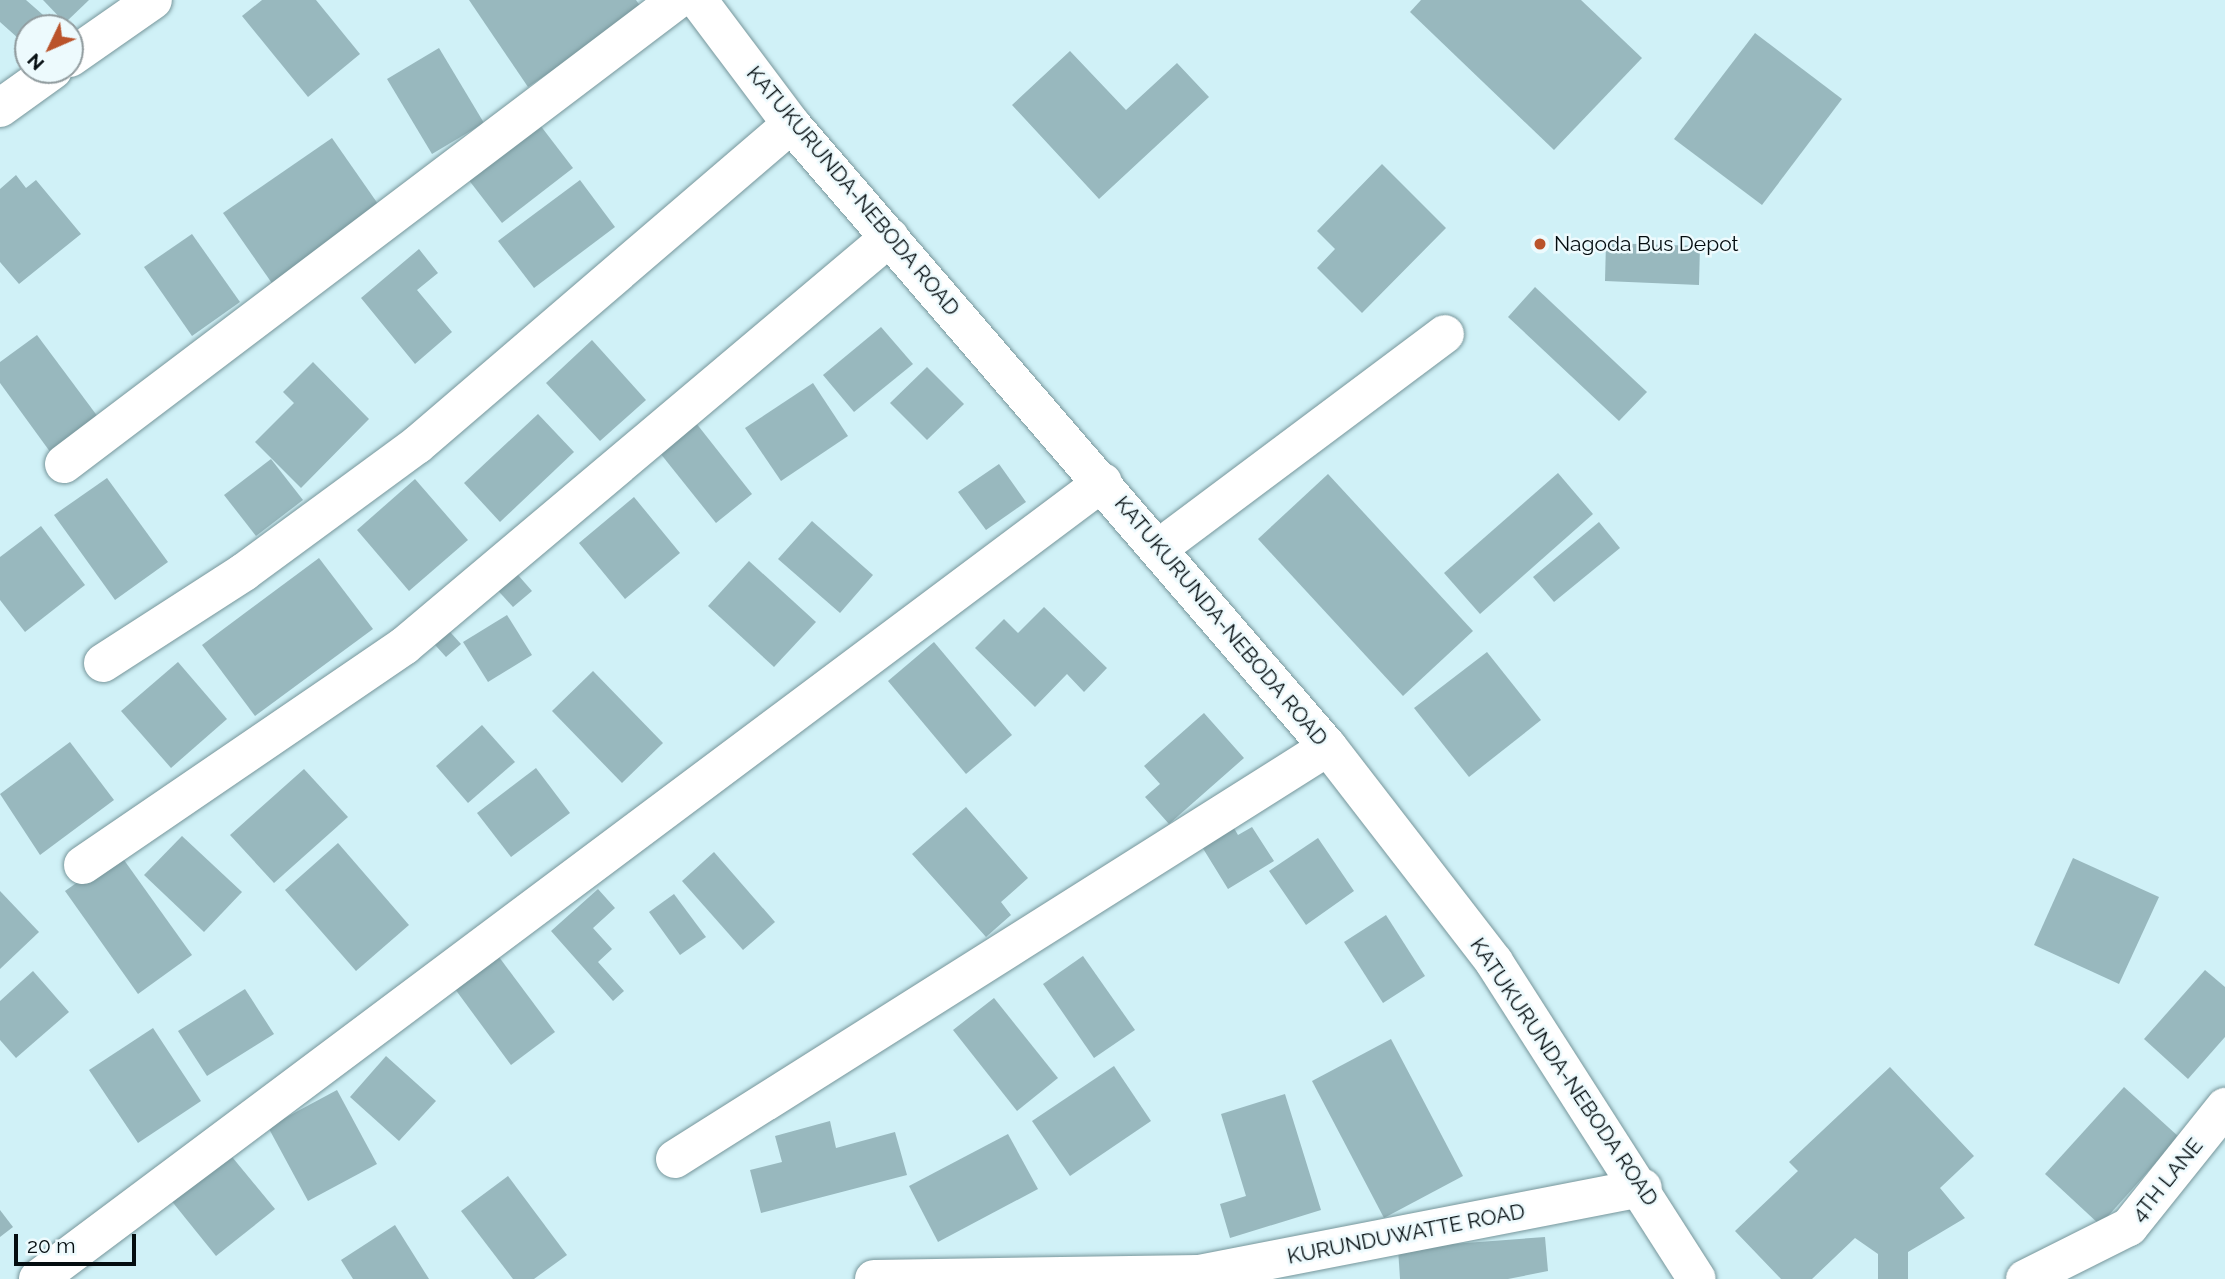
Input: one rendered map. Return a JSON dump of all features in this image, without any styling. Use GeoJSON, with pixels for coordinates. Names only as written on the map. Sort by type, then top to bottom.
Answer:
{"type":"FeatureCollection","features":[{"type":"Feature","properties":{"kind":"street"},"geometry":{"type":"LineString","coordinates":[[84,48],[153,0]]}},
{"type":"Feature","properties":{"kind":"street"},"geometry":{"type":"LineString","coordinates":[[64,464],[677,0]]}},
{"type":"Feature","properties":{"kind":"street","name":"KATUKURUNDA-NEBODA ROAD"},"geometry":{"type":"LineString","coordinates":[[698,0],[791,124],[1160,548],[1328,747],[1494,962],[1643,1188],[1697,1279]]}},
{"type":"Feature","properties":{"kind":"street"},"geometry":{"type":"LineString","coordinates":[[0,108],[34,84]]}},
{"type":"Feature","properties":{"kind":"street"},"geometry":{"type":"LineString","coordinates":[[103,663],[244,572],[417,445],[791,124]]}},
{"type":"Feature","properties":{"kind":"street"},"geometry":{"type":"LineString","coordinates":[[83,865],[404,646],[890,237]]}},
{"type":"Feature","properties":{"kind":"street"},"geometry":{"type":"LineString","coordinates":[[1160,548],[1445,334]]}},
{"type":"Feature","properties":{"kind":"street"},"geometry":{"type":"LineString","coordinates":[[38,1279],[1103,482]]}},
{"type":"Feature","properties":{"kind":"street"},"geometry":{"type":"LineString","coordinates":[[675,1159],[1328,747]]}},
{"type":"Feature","properties":{"kind":"street","name":"4TH LANE"},"geometry":{"type":"LineString","coordinates":[[2025,1279],[2129,1227],[2225,1107]]}},
{"type":"Feature","properties":{"kind":"street","name":"KURUNDUWATTE ROAD"},"geometry":{"type":"LineString","coordinates":[[874,1279],[918,1276],[1199,1274],[1643,1188]]}},
{"type":"Feature","properties":{"kind":"building"},"geometry":{"type":"Polygon","coordinates":[[[0,0],[26,0],[42,14],[14,14],[14,34],[0,22],[0,0]]]}},
{"type":"Feature","properties":{"kind":"building"},"geometry":{"type":"Polygon","coordinates":[[[43,0],[89,0],[74,14],[56,14],[43,0]]]}},
{"type":"Feature","properties":{"kind":"building"},"geometry":{"type":"Polygon","coordinates":[[[262,0],[316,0],[360,54],[308,97],[242,16],[262,0]]]}},
{"type":"Feature","properties":{"kind":"building"},"geometry":{"type":"Polygon","coordinates":[[[469,0],[636,0],[643,10],[528,87],[469,0]]]}},
{"type":"Feature","properties":{"kind":"building"},"geometry":{"type":"Polygon","coordinates":[[[1421,0],[1581,0],[1642,58],[1554,150],[1410,12],[1421,0]]]}},
{"type":"Feature","properties":{"kind":"building"},"geometry":{"type":"Polygon","coordinates":[[[1755,33],[1842,99],[1762,205],[1674,139],[1755,33]]]}},
{"type":"Feature","properties":{"kind":"building"},"geometry":{"type":"Polygon","coordinates":[[[439,48],[484,123],[432,154],[387,79],[439,48]]]}},
{"type":"Feature","properties":{"kind":"building"},"geometry":{"type":"Polygon","coordinates":[[[1070,51],[1126,110],[1177,63],[1209,97],[1099,199],[1012,105],[1070,51]]]}},
{"type":"Feature","properties":{"kind":"building"},"geometry":{"type":"Polygon","coordinates":[[[540,125],[573,168],[502,223],[468,179],[540,125]]]}},
{"type":"Feature","properties":{"kind":"building"},"geometry":{"type":"Polygon","coordinates":[[[332,138],[385,214],[276,289],[223,213],[332,138]]]}},
{"type":"Feature","properties":{"kind":"building"},"geometry":{"type":"Polygon","coordinates":[[[1382,164],[1446,228],[1362,313],[1317,268],[1335,249],[1317,231],[1382,164]]]}},
{"type":"Feature","properties":{"kind":"building"},"geometry":{"type":"Polygon","coordinates":[[[16,175],[26,188],[36,180],[81,234],[19,284],[0,262],[0,189],[16,175]]]}},
{"type":"Feature","properties":{"kind":"building"},"geometry":{"type":"Polygon","coordinates":[[[580,180],[615,227],[534,288],[498,241],[580,180]]]}},
{"type":"Feature","properties":{"kind":"building"},"geometry":{"type":"Polygon","coordinates":[[[192,234],[240,302],[192,336],[144,267],[192,234]]]}},
{"type":"Feature","properties":{"kind":"building"},"geometry":{"type":"Polygon","coordinates":[[[1606,243],[1700,246],[1699,285],[1605,281],[1606,243]]]}},
{"type":"Feature","properties":{"kind":"building"},"geometry":{"type":"Polygon","coordinates":[[[419,249],[438,273],[417,290],[452,332],[415,364],[361,298],[419,249]]]}},
{"type":"Feature","properties":{"kind":"building"},"geometry":{"type":"Polygon","coordinates":[[[1535,287],[1647,392],[1619,421],[1508,317],[1535,287]]]}},
{"type":"Feature","properties":{"kind":"building"},"geometry":{"type":"Polygon","coordinates":[[[881,327],[913,364],[854,412],[823,375],[881,327]]]}},
{"type":"Feature","properties":{"kind":"building"},"geometry":{"type":"Polygon","coordinates":[[[37,335],[104,425],[56,460],[0,383],[0,362],[37,335]]]}},
{"type":"Feature","properties":{"kind":"building"},"geometry":{"type":"Polygon","coordinates":[[[592,340],[646,400],[600,441],[546,383],[592,340]]]}},
{"type":"Feature","properties":{"kind":"building"},"geometry":{"type":"Polygon","coordinates":[[[313,362],[369,419],[301,488],[255,442],[294,403],[283,392],[313,362]]]}},
{"type":"Feature","properties":{"kind":"building"},"geometry":{"type":"Polygon","coordinates":[[[927,367],[964,404],[927,440],[890,403],[927,367]]]}},
{"type":"Feature","properties":{"kind":"building"},"geometry":{"type":"Polygon","coordinates":[[[813,383],[848,436],[781,481],[745,428],[813,383]]]}},
{"type":"Feature","properties":{"kind":"building"},"geometry":{"type":"Polygon","coordinates":[[[538,414],[574,452],[500,522],[464,483],[538,414]]]}},
{"type":"Feature","properties":{"kind":"building"},"geometry":{"type":"Polygon","coordinates":[[[696,423],[752,494],[716,523],[660,453],[696,423]]]}},
{"type":"Feature","properties":{"kind":"building"},"geometry":{"type":"Polygon","coordinates":[[[271,459],[303,500],[256,536],[224,495],[271,459]]]}},
{"type":"Feature","properties":{"kind":"building"},"geometry":{"type":"Polygon","coordinates":[[[999,464],[1026,502],[986,530],[958,492],[999,464]]]}},
{"type":"Feature","properties":{"kind":"building"},"geometry":{"type":"Polygon","coordinates":[[[1558,473],[1593,514],[1480,614],[1444,573],[1558,473]]]}},
{"type":"Feature","properties":{"kind":"building"},"geometry":{"type":"Polygon","coordinates":[[[1328,474],[1473,631],[1403,696],[1258,539],[1328,474]]]}},
{"type":"Feature","properties":{"kind":"building"},"geometry":{"type":"Polygon","coordinates":[[[107,478],[168,562],[115,600],[54,515],[107,478]]]}},
{"type":"Feature","properties":{"kind":"building"},"geometry":{"type":"Polygon","coordinates":[[[415,479],[468,540],[409,591],[357,530],[415,479]]]}},
{"type":"Feature","properties":{"kind":"building"},"geometry":{"type":"Polygon","coordinates":[[[634,497],[680,553],[625,599],[579,543],[634,497]]]}},
{"type":"Feature","properties":{"kind":"building"},"geometry":{"type":"Polygon","coordinates":[[[812,521],[873,575],[840,613],[778,559],[812,521]]]}},
{"type":"Feature","properties":{"kind":"building"},"geometry":{"type":"Polygon","coordinates":[[[1599,522],[1620,548],[1554,602],[1533,577],[1599,522]]]}},
{"type":"Feature","properties":{"kind":"building"},"geometry":{"type":"Polygon","coordinates":[[[41,526],[85,585],[25,632],[0,600],[0,557],[41,526]]]}},
{"type":"Feature","properties":{"kind":"building"},"geometry":{"type":"Polygon","coordinates":[[[319,558],[373,629],[255,716],[202,645],[319,558]]]}},
{"type":"Feature","properties":{"kind":"building"},"geometry":{"type":"Polygon","coordinates":[[[749,561],[816,622],[774,667],[708,606],[749,561]]]}},
{"type":"Feature","properties":{"kind":"building"},"geometry":{"type":"Polygon","coordinates":[[[511,567],[532,591],[513,607],[492,584],[511,567]]]}},
{"type":"Feature","properties":{"kind":"building"},"geometry":{"type":"Polygon","coordinates":[[[1044,607],[1107,668],[1084,692],[1067,674],[1035,707],[975,648],[1004,619],[1018,633],[1044,607]]]}},
{"type":"Feature","properties":{"kind":"building"},"geometry":{"type":"Polygon","coordinates":[[[507,615],[532,655],[488,682],[463,642],[507,615]]]}},
{"type":"Feature","properties":{"kind":"building"},"geometry":{"type":"Polygon","coordinates":[[[441,622],[461,644],[446,657],[426,635],[441,622]]]}},
{"type":"Feature","properties":{"kind":"building"},"geometry":{"type":"Polygon","coordinates":[[[934,642],[1012,735],[966,774],[888,681],[934,642]]]}},
{"type":"Feature","properties":{"kind":"building"},"geometry":{"type":"Polygon","coordinates":[[[1487,652],[1541,720],[1469,777],[1414,708],[1487,652]]]}},
{"type":"Feature","properties":{"kind":"building"},"geometry":{"type":"Polygon","coordinates":[[[178,662],[227,719],[171,768],[121,711],[178,662]]]}},
{"type":"Feature","properties":{"kind":"building"},"geometry":{"type":"Polygon","coordinates":[[[593,671],[663,743],[622,783],[552,711],[593,671]]]}},
{"type":"Feature","properties":{"kind":"building"},"geometry":{"type":"Polygon","coordinates":[[[1204,713],[1244,758],[1169,824],[1145,797],[1160,784],[1144,766],[1204,713]]]}},
{"type":"Feature","properties":{"kind":"building"},"geometry":{"type":"Polygon","coordinates":[[[482,725],[515,762],[468,803],[436,766],[482,725]]]}},
{"type":"Feature","properties":{"kind":"building"},"geometry":{"type":"Polygon","coordinates":[[[70,742],[114,800],[40,855],[0,794],[70,742]]]}},
{"type":"Feature","properties":{"kind":"building"},"geometry":{"type":"Polygon","coordinates":[[[536,768],[570,813],[511,857],[477,813],[536,768]]]}},
{"type":"Feature","properties":{"kind":"building"},"geometry":{"type":"Polygon","coordinates":[[[304,769],[348,817],[274,883],[230,835],[304,769]]]}},
{"type":"Feature","properties":{"kind":"building"},"geometry":{"type":"Polygon","coordinates":[[[966,807],[1028,878],[1001,902],[1011,915],[986,937],[912,854],[966,807]]]}},
{"type":"Feature","properties":{"kind":"building"},"geometry":{"type":"Polygon","coordinates":[[[1231,823],[1238,835],[1252,827],[1274,861],[1228,889],[1199,842],[1231,823]]]}},
{"type":"Feature","properties":{"kind":"building"},"geometry":{"type":"Polygon","coordinates":[[[182,836],[242,892],[204,932],[144,875],[182,836]]]}},
{"type":"Feature","properties":{"kind":"building"},"geometry":{"type":"Polygon","coordinates":[[[1318,838],[1354,891],[1306,925],[1269,871],[1318,838]]]}},
{"type":"Feature","properties":{"kind":"building"},"geometry":{"type":"Polygon","coordinates":[[[338,843],[409,925],[356,971],[285,890],[338,843]]]}},
{"type":"Feature","properties":{"kind":"building"},"geometry":{"type":"Polygon","coordinates":[[[714,852],[775,922],[743,950],[682,881],[714,852]]]}},
{"type":"Feature","properties":{"kind":"building"},"geometry":{"type":"Polygon","coordinates":[[[119,853],[192,955],[138,994],[65,891],[119,853]]]}},
{"type":"Feature","properties":{"kind":"building"},"geometry":{"type":"Polygon","coordinates":[[[2073,858],[2159,897],[2119,984],[2034,945],[2073,858]]]}},
{"type":"Feature","properties":{"kind":"building"},"geometry":{"type":"Polygon","coordinates":[[[598,889],[615,908],[593,928],[612,949],[598,962],[624,991],[613,1001],[551,931],[598,889]]]}},
{"type":"Feature","properties":{"kind":"building"},"geometry":{"type":"Polygon","coordinates":[[[0,891],[39,932],[0,969],[0,891]]]}},
{"type":"Feature","properties":{"kind":"building"},"geometry":{"type":"Polygon","coordinates":[[[674,894],[706,937],[680,955],[649,912],[674,894]]]}},
{"type":"Feature","properties":{"kind":"building"},"geometry":{"type":"Polygon","coordinates":[[[1386,915],[1425,976],[1383,1003],[1344,942],[1386,915]]]}},
{"type":"Feature","properties":{"kind":"building"},"geometry":{"type":"Polygon","coordinates":[[[1083,956],[1135,1030],[1094,1058],[1043,984],[1083,956]]]}},
{"type":"Feature","properties":{"kind":"building"},"geometry":{"type":"Polygon","coordinates":[[[499,957],[555,1032],[511,1065],[455,989],[499,957]]]}},
{"type":"Feature","properties":{"kind":"building"},"geometry":{"type":"Polygon","coordinates":[[[2205,970],[2225,987],[2225,1037],[2188,1079],[2144,1039],[2205,970]]]}},
{"type":"Feature","properties":{"kind":"building"},"geometry":{"type":"Polygon","coordinates":[[[33,971],[69,1012],[16,1058],[0,1040],[0,1001],[33,971]]]}},
{"type":"Feature","properties":{"kind":"building"},"geometry":{"type":"Polygon","coordinates":[[[245,989],[274,1034],[207,1076],[178,1031],[245,989]]]}},
{"type":"Feature","properties":{"kind":"building"},"geometry":{"type":"Polygon","coordinates":[[[994,998],[1058,1078],[1017,1111],[953,1030],[994,998]]]}},
{"type":"Feature","properties":{"kind":"building"},"geometry":{"type":"Polygon","coordinates":[[[153,1028],[201,1101],[138,1143],[89,1070],[153,1028]]]}},
{"type":"Feature","properties":{"kind":"building"},"geometry":{"type":"Polygon","coordinates":[[[1391,1039],[1463,1176],[1384,1218],[1312,1081],[1391,1039]]]}},
{"type":"Feature","properties":{"kind":"building"},"geometry":{"type":"Polygon","coordinates":[[[386,1056],[436,1101],[399,1141],[350,1097],[386,1056]]]}},
{"type":"Feature","properties":{"kind":"building"},"geometry":{"type":"Polygon","coordinates":[[[1114,1066],[1151,1121],[1070,1176],[1032,1121],[1114,1066]]]}},
{"type":"Feature","properties":{"kind":"building"},"geometry":{"type":"Polygon","coordinates":[[[1890,1067],[1974,1156],[1940,1188],[1965,1218],[1908,1252],[1908,1279],[1878,1279],[1878,1254],[1855,1238],[1812,1279],[1781,1279],[1735,1231],[1798,1171],[1789,1162],[1890,1067]]]}},
{"type":"Feature","properties":{"kind":"building"},"geometry":{"type":"Polygon","coordinates":[[[2124,1087],[2179,1137],[2100,1225],[2045,1174],[2124,1087]]]}},
{"type":"Feature","properties":{"kind":"building"},"geometry":{"type":"Polygon","coordinates":[[[337,1090],[377,1164],[308,1201],[268,1127],[337,1090]]]}},
{"type":"Feature","properties":{"kind":"building"},"geometry":{"type":"Polygon","coordinates":[[[1285,1094],[1321,1210],[1230,1238],[1220,1204],[1246,1196],[1221,1114],[1285,1094]]]}},
{"type":"Feature","properties":{"kind":"building"},"geometry":{"type":"Polygon","coordinates":[[[830,1121],[836,1148],[895,1132],[907,1175],[761,1213],[750,1170],[782,1162],[775,1136],[830,1121]]]}},
{"type":"Feature","properties":{"kind":"building"},"geometry":{"type":"Polygon","coordinates":[[[1008,1134],[1038,1189],[938,1242],[909,1186],[1008,1134]]]}},
{"type":"Feature","properties":{"kind":"building"},"geometry":{"type":"Polygon","coordinates":[[[228,1152],[275,1209],[216,1256],[170,1199],[228,1152]]]}},
{"type":"Feature","properties":{"kind":"building"},"geometry":{"type":"Polygon","coordinates":[[[508,1176],[567,1255],[534,1279],[513,1279],[461,1211],[508,1176]]]}},
{"type":"Feature","properties":{"kind":"building"},"geometry":{"type":"Polygon","coordinates":[[[0,1210],[13,1227],[0,1237],[0,1210]]]}},
{"type":"Feature","properties":{"kind":"building"},"geometry":{"type":"Polygon","coordinates":[[[395,1225],[429,1279],[353,1279],[341,1260],[395,1225]]]}},
{"type":"Feature","properties":{"kind":"building"},"geometry":{"type":"Polygon","coordinates":[[[1545,1237],[1548,1271],[1508,1279],[1400,1279],[1398,1248],[1545,1237]]]}},
{"type":"Feature","properties":{"kind":"place","name":"Nagoda Bus Depot"},"geometry":{"type":"Point","coordinates":[1540,244]}}]}
